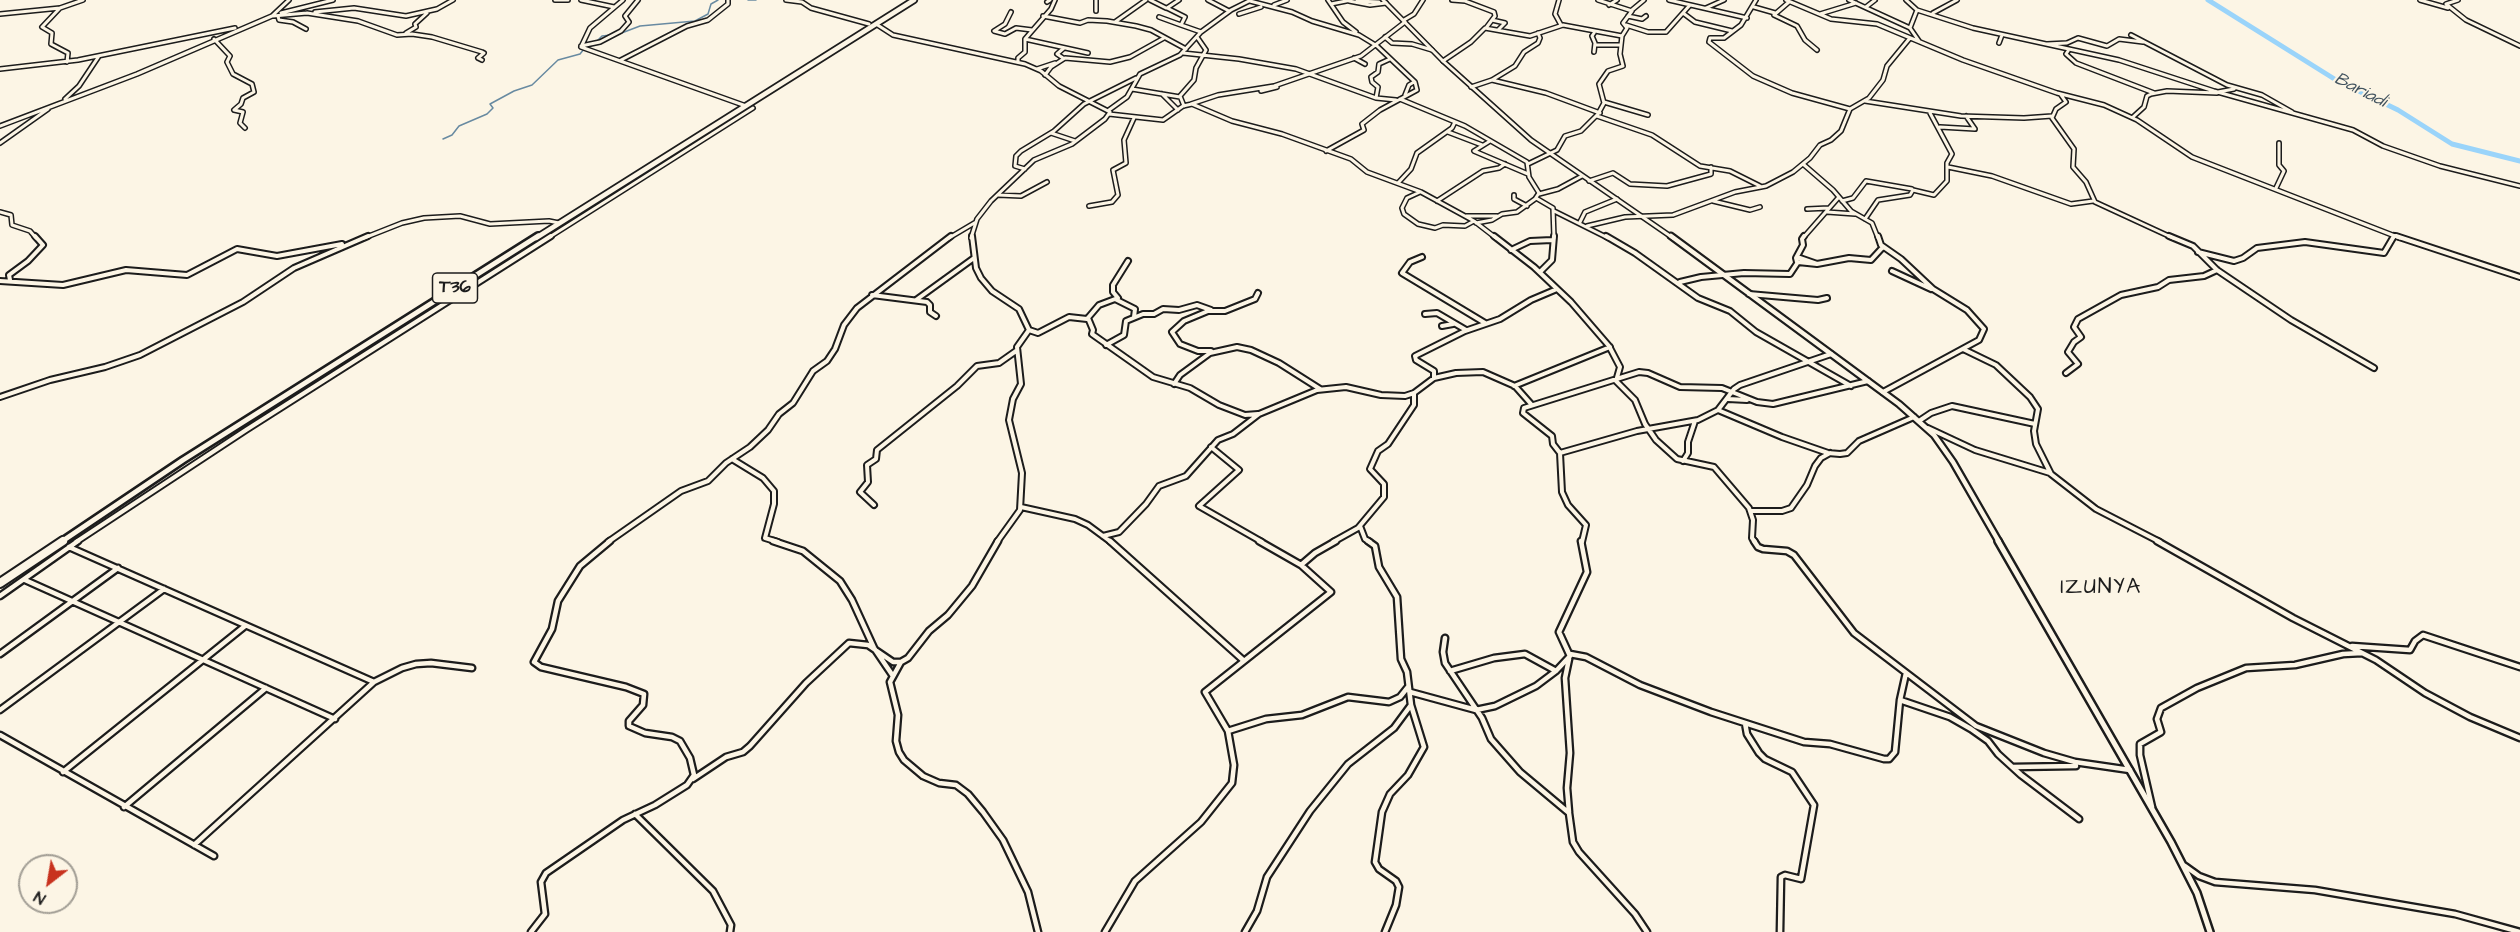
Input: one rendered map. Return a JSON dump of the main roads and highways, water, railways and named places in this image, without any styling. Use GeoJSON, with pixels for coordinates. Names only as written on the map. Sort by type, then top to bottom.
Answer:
{"type":"FeatureCollection","features":[{"type":"Feature","properties":{"kind":"highway","name":"T36"},"geometry":{"type":"LineString","coordinates":[[0,583],[183,460],[746,106],[872,24],[914,0]]}},
{"type":"Feature","properties":{"kind":"waterway"},"geometry":{"type":"LineString","coordinates":[[619,34],[640,26],[695,21],[708,14],[711,4],[718,0]]}},
{"type":"Feature","properties":{"kind":"waterway"},"geometry":{"type":"LineString","coordinates":[[748,0],[756,0]]}},
{"type":"Feature","properties":{"kind":"waterway","name":"Bariadi"},"geometry":{"type":"LineString","coordinates":[[2208,0],[2336,80],[2398,110],[2452,144],[2520,161]]}},
{"type":"Feature","properties":{"kind":"waterway"},"geometry":{"type":"LineString","coordinates":[[597,41],[602,36],[611,35]]}},
{"type":"Feature","properties":{"kind":"waterway"},"geometry":{"type":"LineString","coordinates":[[443,139],[452,135],[459,126],[487,114],[493,108],[490,104],[514,91],[532,85],[558,60],[580,54],[584,49]]}},
{"type":"Feature","properties":{"kind":"district","name":"IZUNYA"},"geometry":{"type":"Point","coordinates":[2101,588]}}]}
